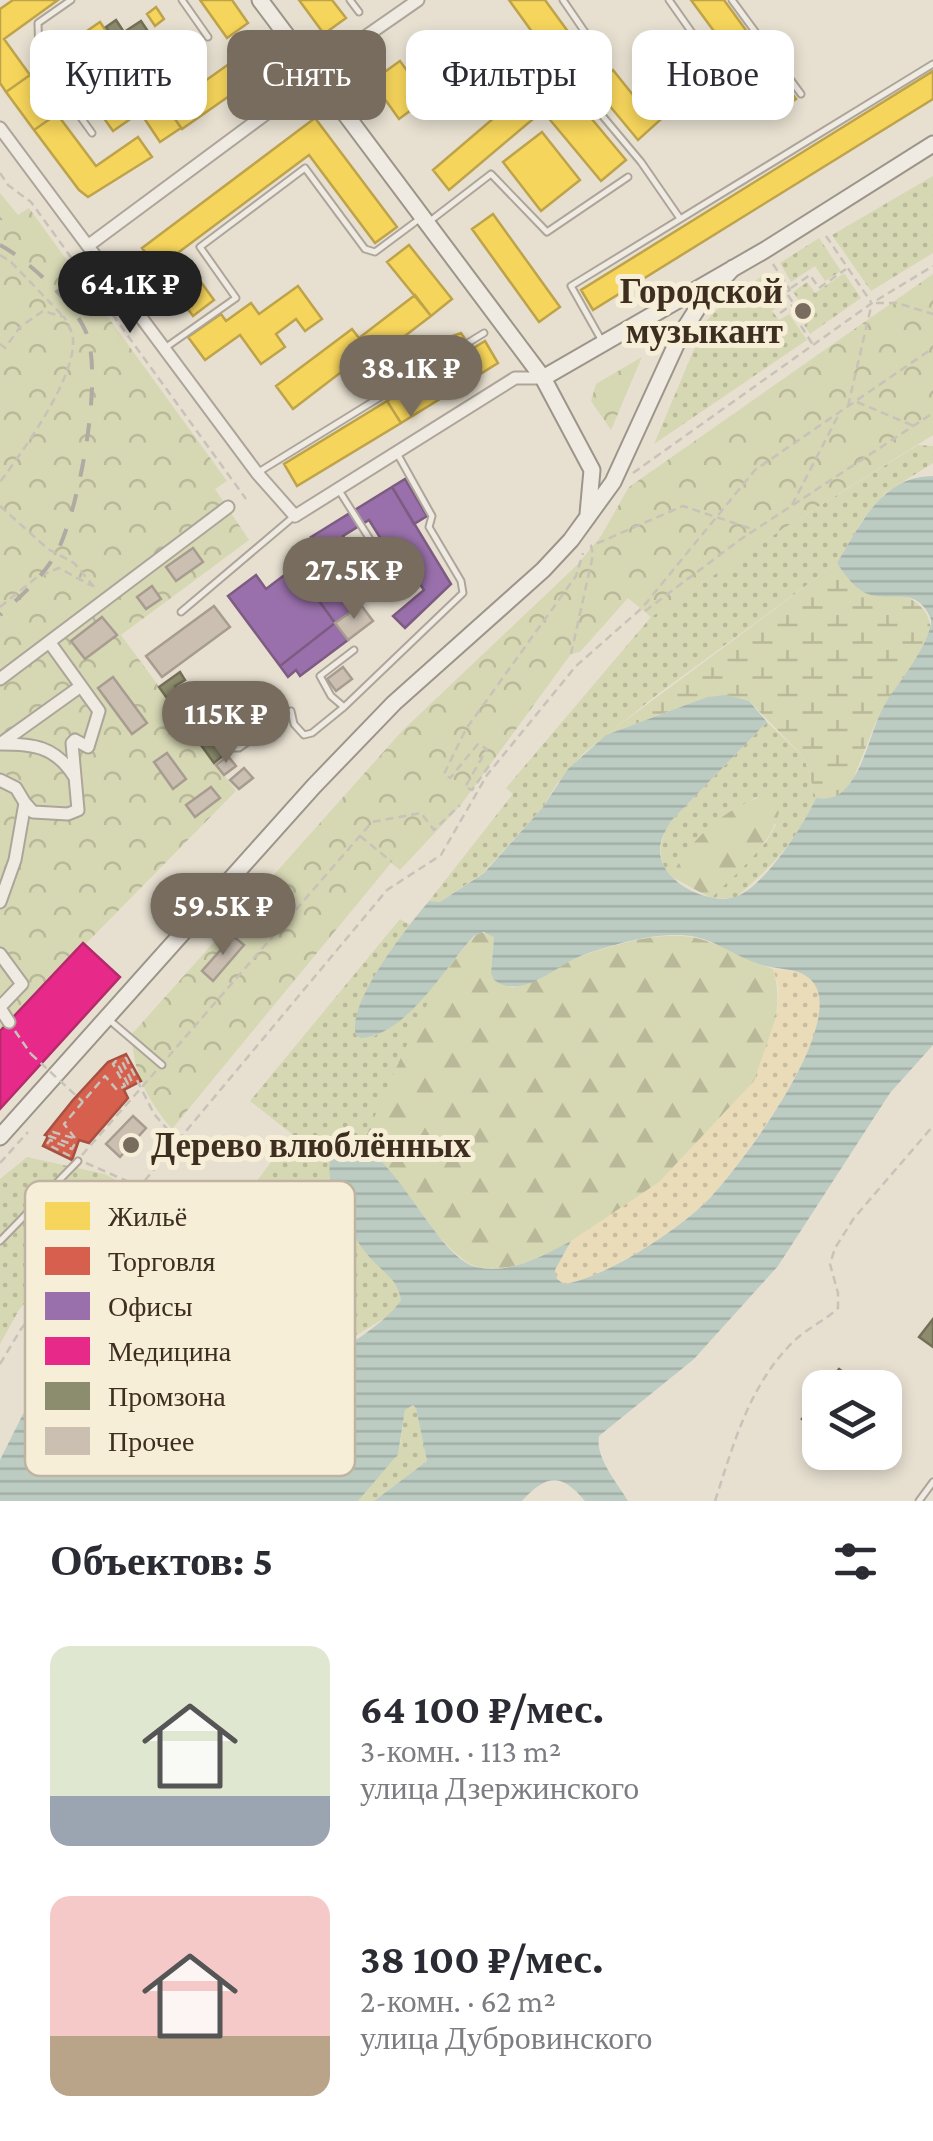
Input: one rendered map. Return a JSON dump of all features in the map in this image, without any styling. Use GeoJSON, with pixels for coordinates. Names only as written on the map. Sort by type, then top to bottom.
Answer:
{"type":"FeatureCollection","features":[{"type":"Feature","properties":{"kind":"main road"},"geometry":{"type":"LineString","coordinates":[[260,0],[282,30]]}},
{"type":"Feature","properties":{"kind":"main road"},"geometry":{"type":"LineString","coordinates":[[349,120],[543,378],[592,470],[587,518]]}},
{"type":"Feature","properties":{"kind":"main road"},"geometry":{"type":"LineString","coordinates":[[543,378],[733,268],[933,144]]}},
{"type":"Feature","properties":{"kind":"main road"},"geometry":{"type":"LineString","coordinates":[[0,1137],[314,786],[394,703],[544,570],[613,482],[680,336],[702,302],[733,268]]}},
{"type":"Feature","properties":{"kind":"street"},"geometry":{"type":"LineString","coordinates":[[375,30],[418,0]]}},
{"type":"Feature","properties":{"kind":"street"},"geometry":{"type":"LineString","coordinates":[[89,245],[258,120]]}},
{"type":"Feature","properties":{"kind":"street"},"geometry":{"type":"LineString","coordinates":[[0,128],[257,473],[294,516],[516,378],[543,378]]}},
{"type":"Feature","properties":{"kind":"street"},"geometry":{"type":"LineString","coordinates":[[0,680],[228,507]]}},
{"type":"Feature","properties":{"kind":"street"},"geometry":{"type":"LineString","coordinates":[[0,780],[16,788],[33,812],[68,814],[78,810],[72,743],[74,740],[88,748],[100,712],[50,643]]}},
{"type":"Feature","properties":{"kind":"street"},"geometry":{"type":"LineString","coordinates":[[0,744],[81,686]]}},
{"type":"Feature","properties":{"kind":"street"},"geometry":{"type":"LineString","coordinates":[[0,744],[33,744],[52,754],[74,776]]}},
{"type":"Feature","properties":{"kind":"street"},"geometry":{"type":"LineString","coordinates":[[0,791],[16,788]]}},
{"type":"Feature","properties":{"kind":"street"},"geometry":{"type":"LineString","coordinates":[[0,902],[15,860],[25,802]]}},
{"type":"Feature","properties":{"kind":"street"},"geometry":{"type":"LineString","coordinates":[[0,954],[22,984],[0,1008],[9,1022]]}},
{"type":"Feature","properties":{"kind":"lane"},"geometry":{"type":"LineString","coordinates":[[71,0],[38,24],[39,59],[92,133]]}},
{"type":"Feature","properties":{"kind":"lane"},"geometry":{"type":"LineString","coordinates":[[182,0],[208,37]]}},
{"type":"Feature","properties":{"kind":"lane"},"geometry":{"type":"LineString","coordinates":[[350,0],[359,12]]}},
{"type":"Feature","properties":{"kind":"lane"},"geometry":{"type":"LineString","coordinates":[[564,0],[584,30]]}},
{"type":"Feature","properties":{"kind":"lane"},"geometry":{"type":"LineString","coordinates":[[669,0],[690,30]]}},
{"type":"Feature","properties":{"kind":"lane"},"geometry":{"type":"LineString","coordinates":[[732,0],[802,94]]}},
{"type":"Feature","properties":{"kind":"lane"},"geometry":{"type":"LineString","coordinates":[[603,343],[571,286],[933,64]]}},
{"type":"Feature","properties":{"kind":"lane"},"geometry":{"type":"LineString","coordinates":[[606,120],[679,217]]}},
{"type":"Feature","properties":{"kind":"lane"},"geometry":{"type":"LineString","coordinates":[[165,348],[236,298],[200,247],[306,168],[365,249],[375,252],[490,174],[547,232],[628,178]]}},
{"type":"Feature","properties":{"kind":"lane"},"geometry":{"type":"LineString","coordinates":[[257,473],[484,333]]}},
{"type":"Feature","properties":{"kind":"lane"},"geometry":{"type":"LineString","coordinates":[[190,693],[230,748],[239,748],[291,712],[294,724],[304,735],[344,708],[463,593],[462,581],[429,527],[432,516],[397,453]]}},
{"type":"Feature","properties":{"kind":"lane"},"geometry":{"type":"LineString","coordinates":[[338,489],[400,587]]}},
{"type":"Feature","properties":{"kind":"lane"},"geometry":{"type":"LineString","coordinates":[[181,612],[294,516]]}},
{"type":"Feature","properties":{"kind":"lane"},"geometry":{"type":"LineString","coordinates":[[344,708],[320,676],[354,650]]}},
{"type":"Feature","properties":{"kind":"lane"},"geometry":{"type":"LineString","coordinates":[[106,1018],[162,1065]]}},
{"type":"Feature","properties":{"kind":"lane"},"geometry":{"type":"LineString","coordinates":[[58,1181],[78,1160]]}},
{"type":"Feature","properties":{"kind":"lane"},"geometry":{"type":"LineString","coordinates":[[0,1240],[25,1214]]}},
{"type":"Feature","properties":{"kind":"lane"},"geometry":{"type":"LineString","coordinates":[[919,1501],[933,1482]]}},
{"type":"Feature","properties":{"kind":"path"},"geometry":{"type":"LineString","coordinates":[[0,173],[8,185],[32,202],[246,499]]}},
{"type":"Feature","properties":{"kind":"path"},"geometry":{"type":"LineString","coordinates":[[826,236],[872,303],[848,406]]}},
{"type":"Feature","properties":{"kind":"path"},"geometry":{"type":"LineString","coordinates":[[0,255],[64,317],[72,331],[72,358],[38,431],[0,482]]}},
{"type":"Feature","properties":{"kind":"path"},"geometry":{"type":"LineString","coordinates":[[772,262],[790,288]]}},
{"type":"Feature","properties":{"kind":"path"},"geometry":{"type":"LineString","coordinates":[[632,474],[872,303],[933,266]]}},
{"type":"Feature","properties":{"kind":"path"},"geometry":{"type":"LineString","coordinates":[[813,345],[798,321],[803,318],[786,292],[810,275],[819,288],[848,268]]}},
{"type":"Feature","properties":{"kind":"path"},"geometry":{"type":"LineString","coordinates":[[872,303],[897,302],[933,314]]}},
{"type":"Feature","properties":{"kind":"path"},"geometry":{"type":"LineString","coordinates":[[780,313],[794,304]]}},
{"type":"Feature","properties":{"kind":"path"},"geometry":{"type":"LineString","coordinates":[[0,344],[5,348],[20,327],[43,311],[64,317]]}},
{"type":"Feature","properties":{"kind":"path"},"geometry":{"type":"LineString","coordinates":[[144,1181],[387,890],[441,855],[488,774],[576,666],[642,608],[755,470],[933,348]]}},
{"type":"Feature","properties":{"kind":"path"},"geometry":{"type":"LineString","coordinates":[[856,402],[914,426]]}},
{"type":"Feature","properties":{"kind":"path"},"geometry":{"type":"LineString","coordinates":[[792,505],[839,413]]}},
{"type":"Feature","properties":{"kind":"path"},"geometry":{"type":"LineString","coordinates":[[645,611],[754,530],[933,413]]}},
{"type":"Feature","properties":{"kind":"path"},"geometry":{"type":"LineString","coordinates":[[0,506],[48,549],[74,563],[105,600]]}},
{"type":"Feature","properties":{"kind":"path"},"geometry":{"type":"LineString","coordinates":[[571,654],[593,555],[591,546],[684,506],[754,530]]}},
{"type":"Feature","properties":{"kind":"path"},"geometry":{"type":"LineString","coordinates":[[489,766],[472,790],[465,786],[486,748],[478,744],[450,778],[444,774],[466,729],[576,576],[583,553]]}},
{"type":"Feature","properties":{"kind":"path"},"geometry":{"type":"LineString","coordinates":[[52,570],[60,556]]}},
{"type":"Feature","properties":{"kind":"path"},"geometry":{"type":"LineString","coordinates":[[0,606],[37,577],[59,568],[94,586]]}},
{"type":"Feature","properties":{"kind":"path"},"geometry":{"type":"LineString","coordinates":[[78,1160],[372,822],[421,814],[434,830],[460,804]]}},
{"type":"Feature","properties":{"kind":"path"},"geometry":{"type":"LineString","coordinates":[[359,835],[392,862]]}},
{"type":"Feature","properties":{"kind":"path"},"geometry":{"type":"LineString","coordinates":[[9,1022],[31,1054],[83,1102]]}},
{"type":"Feature","properties":{"kind":"path"},"geometry":{"type":"LineString","coordinates":[[126,1181],[47,1144],[50,1140],[72,1148],[74,1144],[49,1136],[53,1132],[74,1138],[64,1124],[105,1076],[117,1090],[125,1086],[113,1064],[116,1062],[128,1084],[132,1082],[122,1061],[126,1058],[154,1114],[169,1132]]}},
{"type":"Feature","properties":{"kind":"path"},"geometry":{"type":"LineString","coordinates":[[715,1501],[748,1402],[796,1338],[838,1308],[830,1264],[834,1248],[854,1218],[933,1126]]}},
{"type":"Feature","properties":{"kind":"path"},"geometry":{"type":"LineString","coordinates":[[0,1163],[28,1132]]}},
{"type":"Feature","properties":{"kind":"path"},"geometry":{"type":"LineString","coordinates":[[0,1364],[25,1324]]}},
{"type":"Feature","properties":{"kind":"green space"},"geometry":{"type":"Polygon","coordinates":[[[933,176],[933,253],[871,291],[832,235],[933,176]]]}},
{"type":"Feature","properties":{"kind":"green space"},"geometry":{"type":"Polygon","coordinates":[[[0,193],[18,215],[29,208],[227,481],[215,489],[249,540],[121,635],[236,791],[0,1031],[0,193]]]}},
{"type":"Feature","properties":{"kind":"green space"},"geometry":{"type":"Polygon","coordinates":[[[819,238],[841,271],[825,281],[815,266],[791,282],[780,263],[819,238]]]}},
{"type":"Feature","properties":{"kind":"green space"},"geometry":{"type":"Polygon","coordinates":[[[767,273],[785,301],[772,311],[779,320],[789,314],[807,340],[654,444],[706,321],[730,297],[767,273]]]}},
{"type":"Feature","properties":{"kind":"green space"},"geometry":{"type":"Polygon","coordinates":[[[844,273],[861,298],[810,334],[804,325],[812,319],[793,292],[807,282],[815,293],[844,273]]]}},
{"type":"Feature","properties":{"kind":"green space"},"geometry":{"type":"Polygon","coordinates":[[[933,274],[933,435],[651,617],[628,598],[580,652],[571,654],[460,806],[400,870],[391,863],[172,1129],[143,1085],[132,1034],[402,731],[576,566],[601,536],[629,487],[933,274]]]}},
{"type":"Feature","properties":{"kind":"green space"},"geometry":{"type":"Polygon","coordinates":[[[642,357],[611,430],[591,401],[596,384],[642,357]]]}},
{"type":"Feature","properties":{"kind":"green space"},"geometry":{"type":"Polygon","coordinates":[[[918,445],[933,446],[933,463],[885,493],[862,521],[837,563],[584,753],[543,807],[483,873],[440,902],[429,901],[513,794],[506,788],[651,617],[918,445]]]}},
{"type":"Feature","properties":{"kind":"green space"},"geometry":{"type":"Polygon","coordinates":[[[837,563],[867,593],[897,595],[914,601],[925,612],[931,628],[931,637],[875,724],[854,777],[843,792],[832,799],[816,798],[804,757],[749,701],[707,697],[606,735],[837,563]]]}},
{"type":"Feature","properties":{"kind":"green space"},"geometry":{"type":"Polygon","coordinates":[[[767,722],[804,757],[816,798],[791,841],[760,876],[735,898],[711,898],[766,842],[776,825],[757,797],[697,841],[672,877],[661,857],[664,836],[671,821],[767,722]]]}},
{"type":"Feature","properties":{"kind":"green space"},"geometry":{"type":"Polygon","coordinates":[[[768,795],[779,812],[775,825],[751,859],[711,898],[672,877],[687,851],[711,826],[739,806],[768,795]]]}},
{"type":"Feature","properties":{"kind":"green space"},"geometry":{"type":"Polygon","coordinates":[[[400,919],[410,925],[390,952],[373,1037],[415,1007],[454,960],[411,1039],[361,1148],[351,1147],[367,1251],[398,1285],[401,1300],[393,1313],[355,1336],[355,1181],[257,1181],[292,1134],[250,1101],[400,919]]]}},
{"type":"Feature","properties":{"kind":"green space"},"geometry":{"type":"Polygon","coordinates":[[[479,933],[494,937],[491,972],[512,988],[584,955],[626,942],[687,936],[773,969],[777,996],[771,1039],[752,1083],[675,1168],[620,1212],[570,1243],[519,1265],[496,1269],[475,1266],[451,1249],[361,1148],[429,1001],[462,950],[479,933]]]}},
{"type":"Feature","properties":{"kind":"green space"},"geometry":{"type":"Polygon","coordinates":[[[27,1157],[105,1174],[118,1181],[25,1181],[25,1303],[0,1344],[0,1179],[27,1157]]]}},
{"type":"Feature","properties":{"kind":"green space"},"geometry":{"type":"Polygon","coordinates":[[[413,1405],[427,1461],[374,1501],[358,1501],[400,1445],[405,1410],[413,1405]]]}},
{"type":"Feature","properties":{"kind":"sand"},"geometry":{"type":"Polygon","coordinates":[[[773,969],[811,978],[819,989],[821,1009],[801,1066],[762,1131],[708,1200],[679,1225],[620,1262],[564,1284],[557,1279],[555,1270],[571,1241],[659,1182],[754,1081],[777,1014],[779,987],[773,969]]]}},
{"type":"Feature","properties":{"kind":"shaded area"},"geometry":{"type":"Polygon","coordinates":[[[933,476],[933,1045],[890,1093],[778,1266],[694,1359],[599,1436],[600,1453],[628,1501],[585,1501],[569,1485],[554,1480],[539,1486],[522,1501],[374,1501],[427,1461],[413,1405],[405,1410],[398,1454],[358,1501],[0,1501],[0,1460],[25,1411],[25,1476],[355,1476],[355,1340],[401,1300],[391,1279],[355,1236],[355,1181],[331,1181],[331,1157],[344,1149],[359,1147],[374,1155],[446,1245],[476,1267],[513,1266],[571,1241],[555,1270],[557,1279],[564,1284],[600,1273],[640,1251],[708,1200],[766,1126],[805,1057],[817,1024],[819,997],[804,974],[759,964],[704,939],[669,935],[609,947],[583,955],[527,984],[505,985],[494,980],[491,973],[494,937],[484,932],[474,936],[424,998],[394,1025],[361,1038],[356,1035],[355,1021],[381,965],[429,901],[440,902],[484,873],[543,807],[568,769],[606,735],[707,697],[727,695],[749,701],[767,722],[671,821],[661,842],[662,861],[675,880],[708,897],[731,898],[755,884],[792,840],[816,798],[834,797],[852,781],[882,710],[927,638],[931,619],[919,602],[866,593],[851,582],[837,563],[875,505],[900,484],[933,476]]]}},
{"type":"Feature","properties":{"kind":"building: Жильё"},"geometry":{"type":"Polygon","coordinates":[[[13,0],[58,0],[4,39],[30,75],[6,92],[0,83],[0,9],[13,0]]]}},
{"type":"Feature","properties":{"kind":"building: Жильё"},"geometry":{"type":"Polygon","coordinates":[[[200,0],[232,0],[248,23],[238,30],[227,30],[227,38],[200,0]]]}},
{"type":"Feature","properties":{"kind":"building: Жильё"},"geometry":{"type":"Polygon","coordinates":[[[299,0],[332,0],[346,18],[330,30],[321,30],[299,0]]]}},
{"type":"Feature","properties":{"kind":"building: Жильё"},"geometry":{"type":"Polygon","coordinates":[[[509,0],[545,0],[567,30],[531,30],[509,0]]]}},
{"type":"Feature","properties":{"kind":"building: Жильё"},"geometry":{"type":"Polygon","coordinates":[[[691,0],[724,0],[746,30],[713,30],[691,0]]]}},
{"type":"Feature","properties":{"kind":"building: Жильё"},"geometry":{"type":"Polygon","coordinates":[[[156,7],[164,19],[155,26],[147,14],[156,7]]]}},
{"type":"Feature","properties":{"kind":"building: Жильё"},"geometry":{"type":"Polygon","coordinates":[[[100,22],[105,30],[88,30],[100,22]]]}},
{"type":"Feature","properties":{"kind":"building: Жильё"},"geometry":{"type":"Polygon","coordinates":[[[400,61],[406,69],[406,114],[399,119],[386,101],[386,71],[400,61]]]}},
{"type":"Feature","properties":{"kind":"building: Жильё"},"geometry":{"type":"Polygon","coordinates":[[[227,65],[227,98],[207,112],[207,80],[227,65]]]}},
{"type":"Feature","properties":{"kind":"building: Жильё"},"geometry":{"type":"Polygon","coordinates":[[[612,71],[632,94],[632,120],[660,120],[638,140],[612,109],[612,71]]]}},
{"type":"Feature","properties":{"kind":"building: Жильё"},"geometry":{"type":"Polygon","coordinates":[[[933,71],[933,99],[593,310],[581,290],[933,71]]]}},
{"type":"Feature","properties":{"kind":"building: Жильё"},"geometry":{"type":"Polygon","coordinates":[[[30,75],[30,120],[48,120],[34,130],[6,92],[30,75]]]}},
{"type":"Feature","properties":{"kind":"building: Жильё"},"geometry":{"type":"Polygon","coordinates":[[[48,120],[62,120],[96,166],[138,137],[152,157],[88,197],[34,130],[48,120]]]}},
{"type":"Feature","properties":{"kind":"building: Жильё"},"geometry":{"type":"Polygon","coordinates":[[[105,120],[129,120],[113,131],[105,120]]]}},
{"type":"Feature","properties":{"kind":"building: Жильё"},"geometry":{"type":"Polygon","coordinates":[[[145,120],[176,120],[181,128],[160,142],[145,120]]]}},
{"type":"Feature","properties":{"kind":"building: Жильё"},"geometry":{"type":"Polygon","coordinates":[[[176,120],[195,120],[182,129],[176,120]]]}},
{"type":"Feature","properties":{"kind":"building: Жильё"},"geometry":{"type":"Polygon","coordinates":[[[312,120],[317,120],[397,227],[375,243],[309,155],[179,252],[214,300],[193,316],[142,248],[312,120]]]}},
{"type":"Feature","properties":{"kind":"building: Жильё"},"geometry":{"type":"Polygon","coordinates":[[[492,120],[532,120],[449,190],[433,170],[492,120]]]}},
{"type":"Feature","properties":{"kind":"building: Жильё"},"geometry":{"type":"Polygon","coordinates":[[[550,120],[593,120],[626,160],[601,181],[550,120]]]}},
{"type":"Feature","properties":{"kind":"building: Жильё"},"geometry":{"type":"Polygon","coordinates":[[[542,132],[580,180],[541,211],[503,162],[542,132]]]}},
{"type":"Feature","properties":{"kind":"building: Жильё"},"geometry":{"type":"Polygon","coordinates":[[[493,214],[560,307],[539,322],[472,229],[493,214]]]}},
{"type":"Feature","properties":{"kind":"building: Жильё"},"geometry":{"type":"Polygon","coordinates":[[[409,245],[452,299],[431,316],[387,262],[409,245]]]}},
{"type":"Feature","properties":{"kind":"building: Жильё"},"geometry":{"type":"Polygon","coordinates":[[[298,286],[322,319],[305,331],[296,319],[276,334],[285,347],[261,364],[240,335],[205,360],[188,337],[221,314],[226,321],[251,303],[259,314],[298,286]]]}},
{"type":"Feature","properties":{"kind":"building: Жильё"},"geometry":{"type":"Polygon","coordinates":[[[415,295],[431,316],[372,361],[366,353],[293,409],[276,386],[352,329],[359,338],[415,295]]]}},
{"type":"Feature","properties":{"kind":"building: Жильё"},"geometry":{"type":"Polygon","coordinates":[[[461,333],[465,339],[447,350],[441,340],[461,333]]]}},
{"type":"Feature","properties":{"kind":"building: Жильё"},"geometry":{"type":"Polygon","coordinates":[[[485,341],[498,363],[401,423],[387,401],[485,341]]]}},
{"type":"Feature","properties":{"kind":"building: Жильё"},"geometry":{"type":"Polygon","coordinates":[[[387,401],[401,423],[297,486],[284,464],[387,401]]]}},
{"type":"Feature","properties":{"kind":"building: Торговля"},"geometry":{"type":"Polygon","coordinates":[[[126,1054],[141,1081],[124,1090],[128,1098],[89,1143],[79,1140],[72,1160],[43,1146],[48,1136],[45,1135],[73,1100],[108,1062],[126,1054]]]}},
{"type":"Feature","properties":{"kind":"building: Офисы"},"geometry":{"type":"Polygon","coordinates":[[[405,479],[427,516],[414,524],[392,487],[405,479]]]}},
{"type":"Feature","properties":{"kind":"building: Офисы"},"geometry":{"type":"Polygon","coordinates":[[[392,487],[451,584],[405,628],[393,616],[424,590],[412,573],[405,577],[369,520],[343,536],[349,545],[328,559],[311,537],[392,487]]]}},
{"type":"Feature","properties":{"kind":"building: Офисы"},"geometry":{"type":"Polygon","coordinates":[[[314,540],[361,605],[335,623],[288,558],[314,540]]]}},
{"type":"Feature","properties":{"kind":"building: Офисы"},"geometry":{"type":"Polygon","coordinates":[[[295,567],[335,623],[280,666],[228,596],[256,575],[266,589],[295,567]]]}},
{"type":"Feature","properties":{"kind":"building: Офисы"},"geometry":{"type":"Polygon","coordinates":[[[335,623],[348,640],[300,676],[296,670],[288,677],[280,666],[335,623]]]}},
{"type":"Feature","properties":{"kind":"building: Медицина"},"geometry":{"type":"Polygon","coordinates":[[[83,943],[120,977],[0,1109],[0,1031],[83,943]]]}},
{"type":"Feature","properties":{"kind":"building: Промзона"},"geometry":{"type":"Polygon","coordinates":[[[116,20],[123,30],[108,30],[106,27],[116,20]]]}},
{"type":"Feature","properties":{"kind":"building: Промзона"},"geometry":{"type":"Polygon","coordinates":[[[141,21],[147,30],[127,30],[141,21]]]}},
{"type":"Feature","properties":{"kind":"building: Промзона"},"geometry":{"type":"Polygon","coordinates":[[[180,672],[185,680],[175,686],[225,754],[214,763],[159,687],[180,672]]]}},
{"type":"Feature","properties":{"kind":"building: Промзона"},"geometry":{"type":"Polygon","coordinates":[[[933,1319],[933,1347],[919,1337],[933,1319]]]}},
{"type":"Feature","properties":{"kind":"building: Прочее"},"geometry":{"type":"Polygon","coordinates":[[[193,548],[203,562],[176,581],[166,567],[193,548]]]}},
{"type":"Feature","properties":{"kind":"building: Прочее"},"geometry":{"type":"Polygon","coordinates":[[[152,586],[161,599],[146,609],[137,597],[152,586]]]}},
{"type":"Feature","properties":{"kind":"building: Прочее"},"geometry":{"type":"Polygon","coordinates":[[[361,605],[373,621],[348,640],[335,623],[361,605]]]}},
{"type":"Feature","properties":{"kind":"building: Прочее"},"geometry":{"type":"Polygon","coordinates":[[[214,606],[230,627],[162,677],[146,656],[214,606]]]}},
{"type":"Feature","properties":{"kind":"building: Прочее"},"geometry":{"type":"Polygon","coordinates":[[[102,617],[117,635],[85,659],[71,641],[102,617]]]}},
{"type":"Feature","properties":{"kind":"building: Прочее"},"geometry":{"type":"Polygon","coordinates":[[[343,667],[352,679],[336,691],[327,679],[343,667]]]}},
{"type":"Feature","properties":{"kind":"building: Прочее"},"geometry":{"type":"Polygon","coordinates":[[[113,677],[147,723],[132,734],[98,688],[113,677]]]}},
{"type":"Feature","properties":{"kind":"building: Прочее"},"geometry":{"type":"Polygon","coordinates":[[[167,753],[186,779],[173,789],[154,762],[167,753]]]}},
{"type":"Feature","properties":{"kind":"building: Прочее"},"geometry":{"type":"Polygon","coordinates":[[[228,756],[236,766],[224,775],[216,765],[228,756]]]}},
{"type":"Feature","properties":{"kind":"building: Прочее"},"geometry":{"type":"Polygon","coordinates":[[[244,768],[253,778],[239,789],[230,780],[244,768]]]}},
{"type":"Feature","properties":{"kind":"building: Прочее"},"geometry":{"type":"Polygon","coordinates":[[[211,787],[220,798],[195,817],[186,805],[211,787]]]}},
{"type":"Feature","properties":{"kind":"building: Прочее"},"geometry":{"type":"Polygon","coordinates":[[[233,936],[244,945],[213,981],[202,971],[233,936]]]}},
{"type":"Feature","properties":{"kind":"building: Прочее"},"geometry":{"type":"Polygon","coordinates":[[[133,1116],[146,1128],[120,1157],[106,1144],[133,1116]]]}},
{"type":"Feature","properties":{"kind":"railway"},"geometry":{"type":"LineString","coordinates":[[0,245],[49,283],[80,321],[91,353],[92,379],[81,475],[65,532],[45,570],[0,615]]}},
{"type":"Feature","properties":{"kind":"place","name":"Городской музыкант"},"geometry":{"type":"Point","coordinates":[803,311]}},
{"type":"Feature","properties":{"kind":"place","name":"Дерево влюблённых"},"geometry":{"type":"Point","coordinates":[131,1145]}}]}
